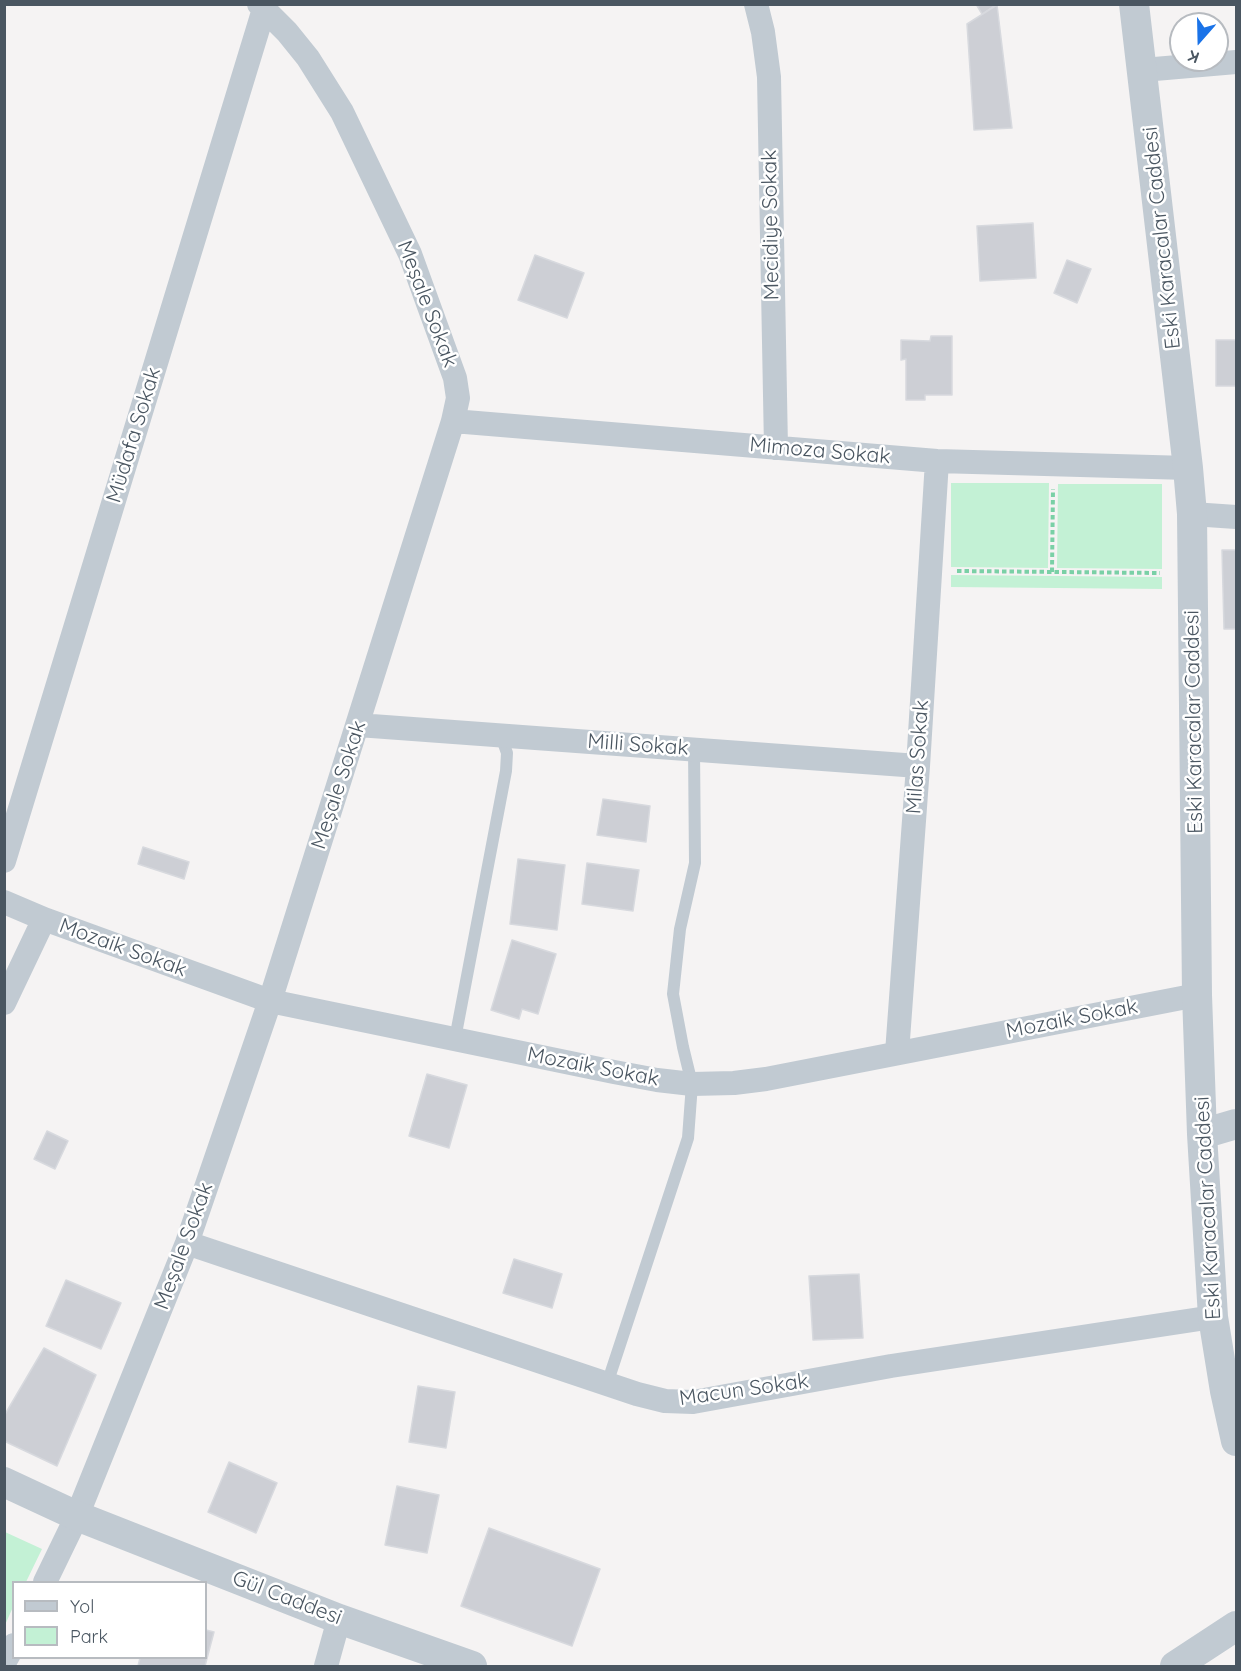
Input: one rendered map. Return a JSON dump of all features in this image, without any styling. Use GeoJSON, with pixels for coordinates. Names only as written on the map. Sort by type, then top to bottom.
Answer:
{"type":"FeatureCollection","features":[{"type":"Feature","properties":{"kind":"street","name":"Mecidiye Sokak"},"geometry":{"type":"LineString","coordinates":[[756,4],[763,32],[769,77],[776,448]]}},
{"type":"Feature","properties":{"kind":"street","name":"Eski Karacalar Caddesi"},"geometry":{"type":"LineString","coordinates":[[1134,4],[1192,514],[1197,995],[1202,1134],[1213,1317],[1236,1441]]}},
{"type":"Feature","properties":{"kind":"street","name":"Meşale Sokak"},"geometry":{"type":"LineString","coordinates":[[45,1581],[77,1516],[187,1243],[270,1001],[453,421],[458,398],[455,378],[410,254],[342,112],[308,58],[287,32],[262,7]]}},
{"type":"Feature","properties":{"kind":"street","name":"Müdafa Sokak"},"geometry":{"type":"LineString","coordinates":[[4,861],[262,7]]}},
{"type":"Feature","properties":{"kind":"street"},"geometry":{"type":"LineString","coordinates":[[1143,70],[1236,62]]}},
{"type":"Feature","properties":{"kind":"street","name":"Mimoza Sokak"},"geometry":{"type":"LineString","coordinates":[[453,421],[937,461],[1188,468]]}},
{"type":"Feature","properties":{"kind":"street","name":"Milas Sokak"},"geometry":{"type":"LineString","coordinates":[[897,1053],[937,461]]}},
{"type":"Feature","properties":{"kind":"street"},"geometry":{"type":"LineString","coordinates":[[1192,514],[1236,517]]}},
{"type":"Feature","properties":{"kind":"street","name":"Milli Sokak"},"geometry":{"type":"LineString","coordinates":[[358,725],[918,766]]}},
{"type":"Feature","properties":{"kind":"street","name":"Mozaik Sokak"},"geometry":{"type":"LineString","coordinates":[[4,902],[44,919],[270,1001],[614,1072],[692,1084],[755,1080],[1197,995]]}},
{"type":"Feature","properties":{"kind":"street"},"geometry":{"type":"LineString","coordinates":[[4,1003],[44,919]]}},
{"type":"Feature","properties":{"kind":"street"},"geometry":{"type":"LineString","coordinates":[[1202,1134],[1236,1124]]}},
{"type":"Feature","properties":{"kind":"street","name":"Macun Sokak"},"geometry":{"type":"LineString","coordinates":[[187,1243],[637,1394],[665,1401],[693,1402],[891,1366],[1213,1317]]}},
{"type":"Feature","properties":{"kind":"street","name":"Gül Caddesi"},"geometry":{"type":"LineString","coordinates":[[4,1482],[77,1516],[339,1619],[472,1666]]}},
{"type":"Feature","properties":{"kind":"street"},"geometry":{"type":"LineString","coordinates":[[326,1666],[339,1619]]}},
{"type":"Feature","properties":{"kind":"street"},"geometry":{"type":"LineString","coordinates":[[1175,1666],[1236,1626]]}},
{"type":"Feature","properties":{"kind":"street"},"geometry":{"type":"LineString","coordinates":[[4,1663],[12,1649]]}},
{"type":"Feature","properties":{"kind":"lane"},"geometry":{"type":"LineString","coordinates":[[455,1040],[506,771],[507,753],[501,736]]}},
{"type":"Feature","properties":{"kind":"lane"},"geometry":{"type":"LineString","coordinates":[[607,1384],[688,1138],[692,1084],[673,994],[680,929],[695,863],[694,750]]}},
{"type":"Feature","properties":{"kind":"path"},"geometry":{"type":"LineString","coordinates":[[1052,572],[1053,464]]}},
{"type":"Feature","properties":{"kind":"path"},"geometry":{"type":"LineString","coordinates":[[953,571],[1160,573]]}},
{"type":"Feature","properties":{"kind":"green space"},"geometry":{"type":"Polygon","coordinates":[[[951,483],[1049,483],[1048,568],[951,567],[951,483]]]}},
{"type":"Feature","properties":{"kind":"green space"},"geometry":{"type":"Polygon","coordinates":[[[1058,484],[1162,484],[1162,569],[1057,568],[1058,484]]]}},
{"type":"Feature","properties":{"kind":"green space"},"geometry":{"type":"Polygon","coordinates":[[[951,575],[1162,577],[1162,589],[951,587],[951,575]]]}},
{"type":"Feature","properties":{"kind":"green space"},"geometry":{"type":"Polygon","coordinates":[[[5,1532],[42,1549],[26,1581],[12,1581],[12,1609],[5,1625],[5,1532]]]}},
{"type":"Feature","properties":{"kind":"building"},"geometry":{"type":"Polygon","coordinates":[[[976,4],[997,4],[982,14],[976,4]]]}},
{"type":"Feature","properties":{"kind":"building"},"geometry":{"type":"Polygon","coordinates":[[[997,5],[1012,128],[974,130],[967,24],[997,5]]]}},
{"type":"Feature","properties":{"kind":"building"},"geometry":{"type":"Polygon","coordinates":[[[1033,223],[1036,278],[980,281],[977,226],[1033,223]]]}},
{"type":"Feature","properties":{"kind":"building"},"geometry":{"type":"Polygon","coordinates":[[[535,255],[584,273],[567,318],[518,300],[535,255]]]}},
{"type":"Feature","properties":{"kind":"building"},"geometry":{"type":"Polygon","coordinates":[[[1067,260],[1091,269],[1077,303],[1054,293],[1067,260]]]}},
{"type":"Feature","properties":{"kind":"building"},"geometry":{"type":"Polygon","coordinates":[[[931,336],[952,336],[952,395],[925,395],[925,400],[906,400],[906,359],[901,360],[901,340],[930,341],[931,336]]]}},
{"type":"Feature","properties":{"kind":"building"},"geometry":{"type":"Polygon","coordinates":[[[1216,340],[1236,340],[1236,386],[1216,386],[1216,340]]]}},
{"type":"Feature","properties":{"kind":"building"},"geometry":{"type":"Polygon","coordinates":[[[1222,550],[1236,550],[1236,629],[1224,629],[1222,550]]]}},
{"type":"Feature","properties":{"kind":"building"},"geometry":{"type":"Polygon","coordinates":[[[603,799],[650,806],[646,842],[597,835],[603,799]]]}},
{"type":"Feature","properties":{"kind":"building"},"geometry":{"type":"Polygon","coordinates":[[[143,847],[189,862],[184,879],[138,864],[143,847]]]}},
{"type":"Feature","properties":{"kind":"building"},"geometry":{"type":"Polygon","coordinates":[[[518,859],[565,865],[557,930],[510,924],[518,859]]]}},
{"type":"Feature","properties":{"kind":"building"},"geometry":{"type":"Polygon","coordinates":[[[587,863],[639,870],[633,911],[582,904],[587,863]]]}},
{"type":"Feature","properties":{"kind":"building"},"geometry":{"type":"Polygon","coordinates":[[[512,940],[556,954],[538,1014],[522,1009],[519,1019],[491,1010],[512,940]]]}},
{"type":"Feature","properties":{"kind":"building"},"geometry":{"type":"Polygon","coordinates":[[[427,1074],[467,1085],[449,1148],[409,1136],[427,1074]]]}},
{"type":"Feature","properties":{"kind":"building"},"geometry":{"type":"Polygon","coordinates":[[[47,1131],[68,1141],[55,1169],[34,1159],[47,1131]]]}},
{"type":"Feature","properties":{"kind":"building"},"geometry":{"type":"Polygon","coordinates":[[[514,1259],[562,1274],[552,1308],[503,1293],[514,1259]]]}},
{"type":"Feature","properties":{"kind":"building"},"geometry":{"type":"Polygon","coordinates":[[[859,1274],[863,1338],[813,1340],[809,1276],[859,1274]]]}},
{"type":"Feature","properties":{"kind":"building"},"geometry":{"type":"Polygon","coordinates":[[[66,1280],[121,1303],[101,1349],[46,1326],[66,1280]]]}},
{"type":"Feature","properties":{"kind":"building"},"geometry":{"type":"Polygon","coordinates":[[[44,1348],[96,1375],[57,1466],[4,1441],[4,1416],[44,1348]]]}},
{"type":"Feature","properties":{"kind":"building"},"geometry":{"type":"Polygon","coordinates":[[[418,1386],[455,1392],[446,1448],[409,1442],[418,1386]]]}},
{"type":"Feature","properties":{"kind":"building"},"geometry":{"type":"Polygon","coordinates":[[[229,1462],[277,1483],[256,1533],[208,1512],[229,1462]]]}},
{"type":"Feature","properties":{"kind":"building"},"geometry":{"type":"Polygon","coordinates":[[[397,1486],[439,1495],[427,1553],[385,1545],[397,1486]]]}},
{"type":"Feature","properties":{"kind":"building"},"geometry":{"type":"Polygon","coordinates":[[[489,1528],[600,1569],[572,1646],[461,1606],[489,1528]]]}},
{"type":"Feature","properties":{"kind":"building"},"geometry":{"type":"Polygon","coordinates":[[[207,1630],[214,1632],[207,1658],[207,1630]]]}},
{"type":"Feature","properties":{"kind":"building"},"geometry":{"type":"Polygon","coordinates":[[[140,1659],[207,1659],[205,1666],[138,1666],[140,1659]]]}}]}
